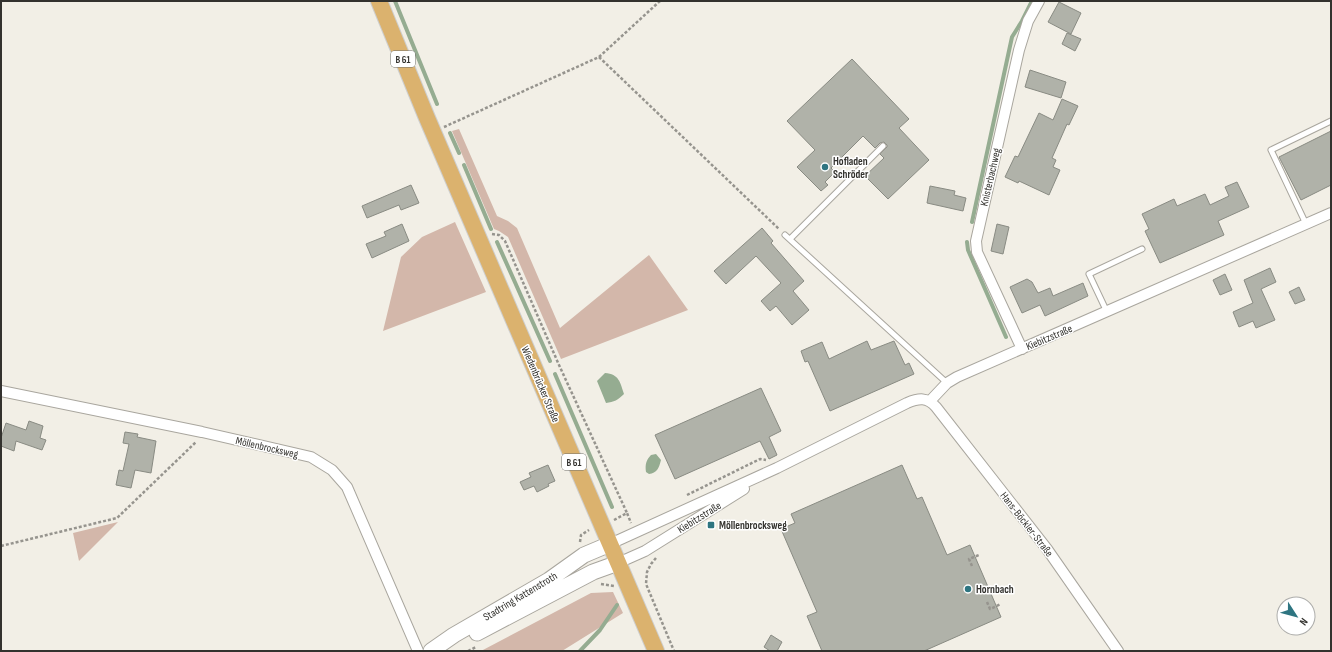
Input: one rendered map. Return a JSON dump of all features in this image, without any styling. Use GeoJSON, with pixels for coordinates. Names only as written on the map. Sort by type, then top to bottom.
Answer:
{"type":"FeatureCollection","features":[{"type":"Feature","properties":{"kind":"main road","name":"B 61"},"geometry":{"type":"LineString","coordinates":[[379,1],[430,125]]}},
{"type":"Feature","properties":{"kind":"main road","name":"Wiedenbrücker Straße"},"geometry":{"type":"LineString","coordinates":[[430,125],[484,236],[610,544],[656,651]]}},
{"type":"Feature","properties":{"kind":"main road","name":"Stadtring Kattenstroth"},"geometry":{"type":"LineString","coordinates":[[431,651],[454,635],[549,580],[584,555],[610,544]]}},
{"type":"Feature","properties":{"kind":"main road","name":"Stadtring Kattenstroth"},"geometry":{"type":"LineString","coordinates":[[436,651],[459,642],[593,572],[618,563]]}},
{"type":"Feature","properties":{"kind":"street","name":"Knisterbachweg"},"geometry":{"type":"LineString","coordinates":[[1022,349],[977,252],[976,242],[1018,50],[1028,21],[1039,1]]}},
{"type":"Feature","properties":{"kind":"street","name":"Kiebitzstraße"},"geometry":{"type":"LineString","coordinates":[[610,544],[777,468],[907,403],[925,398],[930,401],[947,383],[1331,213]]}},
{"type":"Feature","properties":{"kind":"street","name":"Möllenbrocksweg"},"geometry":{"type":"LineString","coordinates":[[1,390],[202,432],[311,457],[332,470],[348,487],[418,651]]}},
{"type":"Feature","properties":{"kind":"street","name":"Hans-Böckler-Straße"},"geometry":{"type":"LineString","coordinates":[[930,401],[1047,549],[1118,651]]}},
{"type":"Feature","properties":{"kind":"street","name":"Kiebitzstraße"},"geometry":{"type":"LineString","coordinates":[[618,563],[645,551],[777,468]]}},
{"type":"Feature","properties":{"kind":"lane"},"geometry":{"type":"LineString","coordinates":[[1306,224],[1271,150],[1331,121]]}},
{"type":"Feature","properties":{"kind":"lane"},"geometry":{"type":"LineString","coordinates":[[790,239],[883,146]]}},
{"type":"Feature","properties":{"kind":"lane"},"geometry":{"type":"LineString","coordinates":[[785,235],[947,383]]}},
{"type":"Feature","properties":{"kind":"lane"},"geometry":{"type":"LineString","coordinates":[[1107,312],[1089,274],[1142,249]]}},
{"type":"Feature","properties":{"kind":"path"},"geometry":{"type":"LineString","coordinates":[[430,125],[599,57],[660,1]]}},
{"type":"Feature","properties":{"kind":"path"},"geometry":{"type":"LineString","coordinates":[[599,57],[785,235]]}},
{"type":"Feature","properties":{"kind":"path"},"geometry":{"type":"LineString","coordinates":[[484,236],[498,235],[505,241],[559,365],[631,522]]}},
{"type":"Feature","properties":{"kind":"path"},"geometry":{"type":"LineString","coordinates":[[1,546],[117,518],[200,438],[202,432]]}},
{"type":"Feature","properties":{"kind":"path"},"geometry":{"type":"LineString","coordinates":[[681,498],[760,459],[765,460],[771,457]]}},
{"type":"Feature","properties":{"kind":"path"},"geometry":{"type":"LineString","coordinates":[[614,520],[627,513]]}},
{"type":"Feature","properties":{"kind":"path"},"geometry":{"type":"LineString","coordinates":[[580,543],[581,535],[586,531]]}},
{"type":"Feature","properties":{"kind":"path"},"geometry":{"type":"LineString","coordinates":[[972,566],[969,559],[979,554]]}},
{"type":"Feature","properties":{"kind":"path"},"geometry":{"type":"LineString","coordinates":[[658,556],[651,564],[647,572],[646,584],[674,651]]}},
{"type":"Feature","properties":{"kind":"path"},"geometry":{"type":"LineString","coordinates":[[643,573],[647,572]]}},
{"type":"Feature","properties":{"kind":"path"},"geometry":{"type":"LineString","coordinates":[[598,583],[612,587],[616,585]]}},
{"type":"Feature","properties":{"kind":"path"},"geometry":{"type":"LineString","coordinates":[[987,602],[990,609],[1001,604]]}},
{"type":"Feature","properties":{"kind":"shaded area"},"geometry":{"type":"Polygon","coordinates":[[[459,129],[497,216],[508,221],[517,228],[560,328],[649,255],[688,310],[561,359],[508,237],[494,229],[452,131],[459,129]]]}},
{"type":"Feature","properties":{"kind":"shaded area"},"geometry":{"type":"Polygon","coordinates":[[[455,222],[486,292],[383,331],[401,257],[422,237],[455,222]]]}},
{"type":"Feature","properties":{"kind":"shaded area"},"geometry":{"type":"Polygon","coordinates":[[[605,373],[613,375],[618,379],[624,394],[616,400],[606,403],[597,381],[605,373]]]}},
{"type":"Feature","properties":{"kind":"shaded area"},"geometry":{"type":"Polygon","coordinates":[[[656,454],[661,460],[657,470],[649,474],[646,472],[646,463],[651,455],[656,454]]]}},
{"type":"Feature","properties":{"kind":"shaded area"},"geometry":{"type":"Polygon","coordinates":[[[118,522],[79,561],[73,533],[118,522]]]}},
{"type":"Feature","properties":{"kind":"shaded area"},"geometry":{"type":"Polygon","coordinates":[[[613,592],[623,613],[562,651],[481,651],[591,593],[613,592]]]}},
{"type":"Feature","properties":{"kind":"building"},"geometry":{"type":"Polygon","coordinates":[[[1059,2],[1081,13],[1071,34],[1048,22],[1059,2]]]}},
{"type":"Feature","properties":{"kind":"building"},"geometry":{"type":"Polygon","coordinates":[[[1067,33],[1081,39],[1075,51],[1062,44],[1067,33]]]}},
{"type":"Feature","properties":{"kind":"building"},"geometry":{"type":"Polygon","coordinates":[[[852,59],[909,119],[899,128],[929,160],[888,199],[865,176],[884,158],[880,154],[887,147],[884,142],[880,143],[875,148],[863,136],[831,168],[835,172],[825,182],[828,185],[821,191],[797,167],[815,150],[787,121],[852,59]]]}},
{"type":"Feature","properties":{"kind":"building"},"geometry":{"type":"Polygon","coordinates":[[[1030,70],[1066,82],[1061,98],[1025,87],[1030,70]]]}},
{"type":"Feature","properties":{"kind":"building"},"geometry":{"type":"Polygon","coordinates":[[[1062,99],[1078,106],[1069,125],[1067,124],[1052,158],[1056,160],[1053,167],[1060,170],[1049,195],[1019,181],[1018,183],[1005,177],[1015,156],[1018,157],[1039,113],[1053,120],[1062,99]]]}},
{"type":"Feature","properties":{"kind":"building"},"geometry":{"type":"Polygon","coordinates":[[[1331,131],[1331,185],[1301,200],[1279,157],[1331,131]]]}},
{"type":"Feature","properties":{"kind":"building"},"geometry":{"type":"Polygon","coordinates":[[[1237,182],[1249,207],[1218,221],[1224,235],[1160,263],[1145,231],[1149,229],[1142,214],[1174,199],[1177,206],[1205,194],[1210,205],[1229,196],[1225,187],[1237,182]]]}},
{"type":"Feature","properties":{"kind":"building"},"geometry":{"type":"Polygon","coordinates":[[[411,185],[419,203],[401,210],[399,205],[367,218],[362,206],[411,185]]]}},
{"type":"Feature","properties":{"kind":"building"},"geometry":{"type":"Polygon","coordinates":[[[930,186],[955,191],[954,195],[966,198],[963,211],[927,203],[930,186]]]}},
{"type":"Feature","properties":{"kind":"building"},"geometry":{"type":"Polygon","coordinates":[[[402,224],[409,241],[372,258],[366,244],[386,236],[384,232],[402,224]]]}},
{"type":"Feature","properties":{"kind":"building"},"geometry":{"type":"Polygon","coordinates":[[[997,224],[1009,227],[1003,254],[991,251],[997,224]]]}},
{"type":"Feature","properties":{"kind":"building"},"geometry":{"type":"Polygon","coordinates":[[[762,228],[773,241],[771,243],[804,281],[793,291],[809,310],[792,325],[776,306],[770,311],[761,301],[781,283],[756,256],[726,284],[714,271],[762,228]]]}},
{"type":"Feature","properties":{"kind":"building"},"geometry":{"type":"Polygon","coordinates":[[[1270,268],[1276,282],[1261,289],[1275,320],[1256,328],[1253,321],[1239,327],[1233,312],[1253,303],[1244,280],[1270,268]]]}},
{"type":"Feature","properties":{"kind":"building"},"geometry":{"type":"Polygon","coordinates":[[[1225,274],[1232,290],[1220,295],[1213,280],[1225,274]]]}},
{"type":"Feature","properties":{"kind":"building"},"geometry":{"type":"Polygon","coordinates":[[[1027,279],[1032,282],[1038,293],[1050,288],[1053,296],[1083,283],[1088,296],[1045,316],[1040,305],[1022,313],[1010,287],[1027,279]]]}},
{"type":"Feature","properties":{"kind":"building"},"geometry":{"type":"Polygon","coordinates":[[[1299,287],[1305,300],[1295,304],[1289,292],[1299,287]]]}},
{"type":"Feature","properties":{"kind":"building"},"geometry":{"type":"Polygon","coordinates":[[[867,341],[871,350],[894,341],[905,365],[909,363],[914,374],[830,411],[808,361],[805,362],[801,351],[822,342],[829,359],[867,341]]]}},
{"type":"Feature","properties":{"kind":"building"},"geometry":{"type":"Polygon","coordinates":[[[761,388],[781,431],[769,437],[777,455],[769,459],[760,441],[675,479],[655,435],[761,388]]]}},
{"type":"Feature","properties":{"kind":"building"},"geometry":{"type":"Polygon","coordinates":[[[29,421],[43,426],[40,438],[46,440],[42,450],[16,441],[14,451],[1,446],[1,438],[6,423],[26,430],[29,421]]]}},
{"type":"Feature","properties":{"kind":"building"},"geometry":{"type":"Polygon","coordinates":[[[125,432],[138,434],[137,437],[156,441],[151,473],[135,470],[131,488],[116,485],[119,470],[123,471],[129,444],[123,443],[125,432]]]}},
{"type":"Feature","properties":{"kind":"building"},"geometry":{"type":"Polygon","coordinates":[[[548,465],[555,481],[537,492],[534,486],[524,490],[520,482],[531,477],[529,473],[548,465]]]}},
{"type":"Feature","properties":{"kind":"building"},"geometry":{"type":"Polygon","coordinates":[[[902,465],[917,499],[922,497],[947,555],[970,545],[1001,617],[924,651],[822,651],[807,616],[817,612],[781,529],[795,523],[791,514],[902,465]]]}},
{"type":"Feature","properties":{"kind":"building"},"geometry":{"type":"Polygon","coordinates":[[[771,635],[782,642],[777,651],[770,651],[764,647],[771,635]]]}},
{"type":"Feature","properties":{"kind":"waterway"},"geometry":{"type":"LineString","coordinates":[[395,1],[437,104]]}},
{"type":"Feature","properties":{"kind":"waterway"},"geometry":{"type":"LineString","coordinates":[[972,222],[1012,37],[1032,1]]}},
{"type":"Feature","properties":{"kind":"waterway"},"geometry":{"type":"LineString","coordinates":[[450,133],[459,153]]}},
{"type":"Feature","properties":{"kind":"waterway"},"geometry":{"type":"LineString","coordinates":[[464,165],[491,229]]}},
{"type":"Feature","properties":{"kind":"waterway"},"geometry":{"type":"LineString","coordinates":[[497,242],[550,361]]}},
{"type":"Feature","properties":{"kind":"waterway"},"geometry":{"type":"LineString","coordinates":[[967,242],[968,250],[1006,337]]}},
{"type":"Feature","properties":{"kind":"waterway"},"geometry":{"type":"LineString","coordinates":[[555,374],[612,507]]}},
{"type":"Feature","properties":{"kind":"waterway"},"geometry":{"type":"LineString","coordinates":[[580,651],[600,630],[617,605]]}},
{"type":"Feature","properties":{"kind":"place","name":"Hofladen Schröder"},"geometry":{"type":"Point","coordinates":[825,167]}},
{"type":"Feature","properties":{"kind":"place","name":"Möllenbrocksweg"},"geometry":{"type":"Point","coordinates":[711,525]}},
{"type":"Feature","properties":{"kind":"place","name":"Hornbach"},"geometry":{"type":"Point","coordinates":[968,589]}}]}
